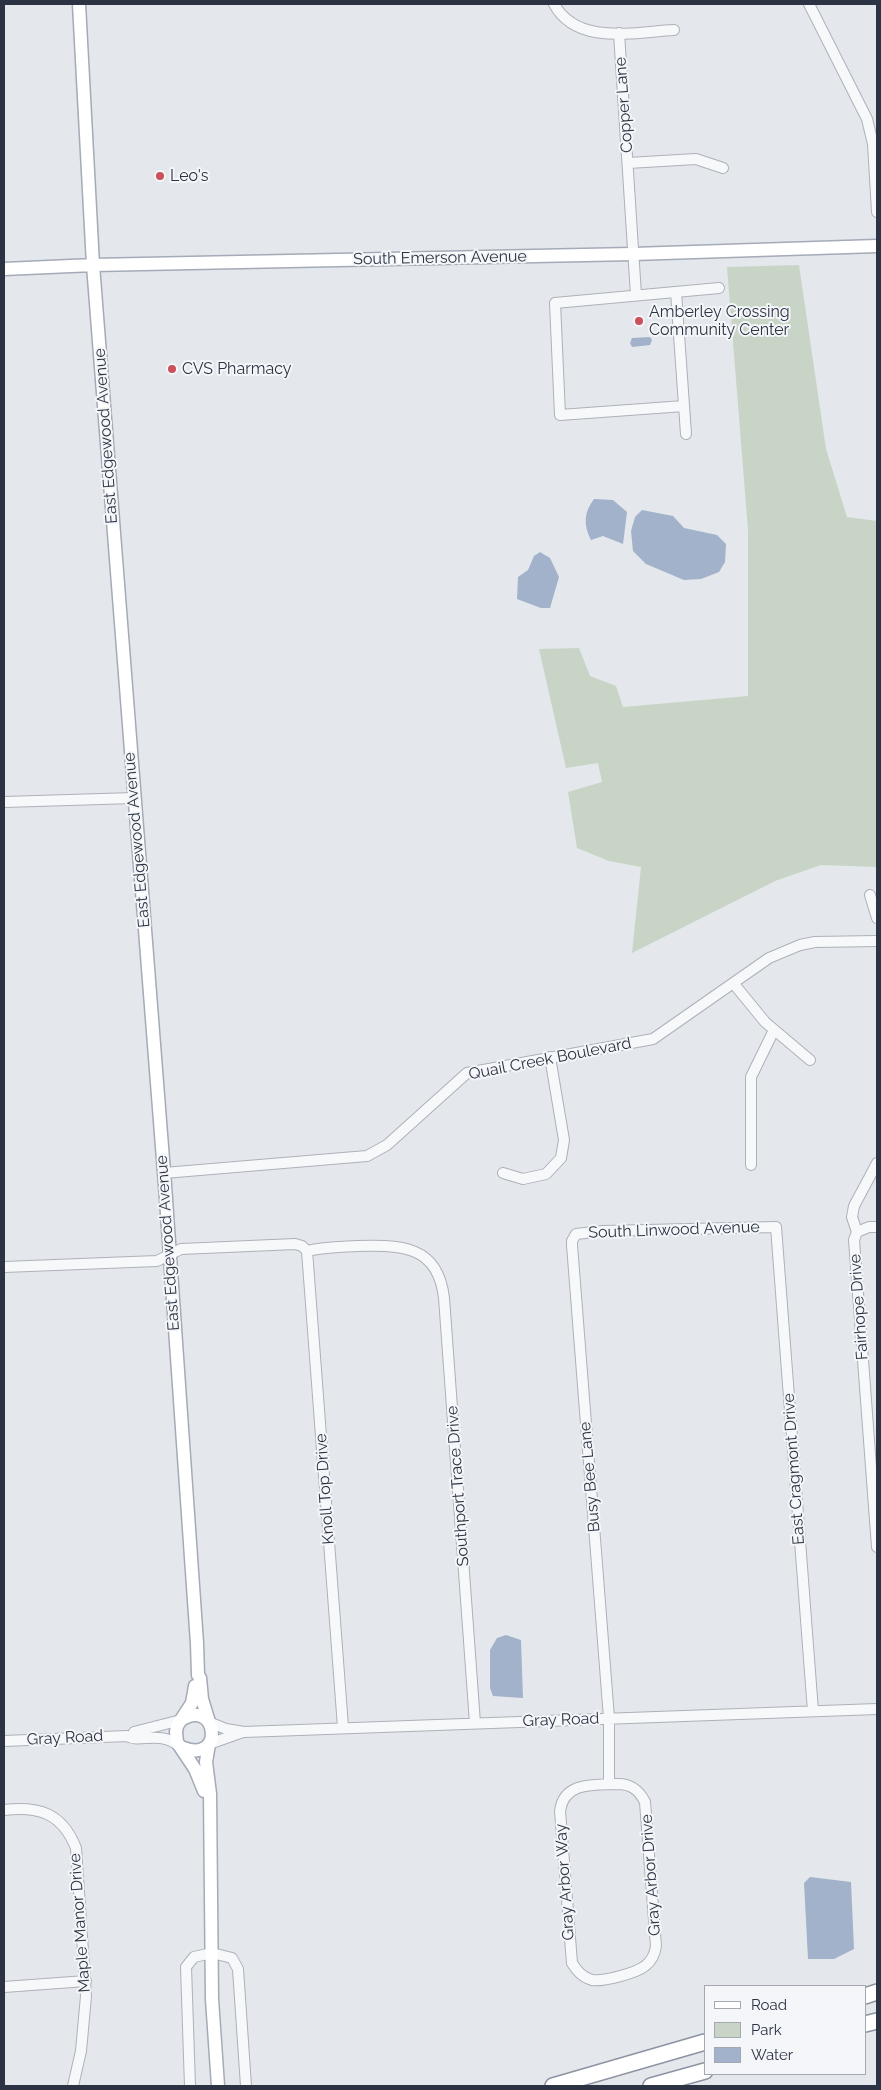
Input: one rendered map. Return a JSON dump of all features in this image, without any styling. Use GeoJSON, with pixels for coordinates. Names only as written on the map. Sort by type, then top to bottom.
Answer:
{"type":"FeatureCollection","features":[{"type":"Feature","properties":{"kind":"highway"},"geometry":{"type":"LineString","coordinates":[[553,2086],[704,2042]]}},
{"type":"Feature","properties":{"kind":"highway"},"geometry":{"type":"LineString","coordinates":[[651,2086],[704,2071]]}},
{"type":"Feature","properties":{"kind":"main road","name":"East Edgewood Avenue"},"geometry":{"type":"LineString","coordinates":[[78,4],[93,265],[164,1173],[198,1676],[200,1678],[203,1706],[209,1722]]}},
{"type":"Feature","properties":{"kind":"main road","name":"South Emerson Avenue"},"geometry":{"type":"LineString","coordinates":[[4,269],[93,265],[633,254],[877,246]]}},
{"type":"Feature","properties":{"kind":"main road","name":"East Edgewood Avenue"},"geometry":{"type":"LineString","coordinates":[[181,1720],[192,1703],[195,1678],[198,1676]]}},
{"type":"Feature","properties":{"kind":"main road"},"geometry":{"type":"LineString","coordinates":[[210,1802],[195,1769],[177,1742],[176,1732],[181,1720],[187,1716],[198,1715],[209,1722],[213,1733],[206,1762],[210,1802],[213,2020],[218,2086]]}},
{"type":"Feature","properties":{"kind":"main road"},"geometry":{"type":"LineString","coordinates":[[181,1748],[191,1752],[198,1751],[209,1744]]}},
{"type":"Feature","properties":{"kind":"street"},"geometry":{"type":"LineString","coordinates":[[554,4],[567,21],[583,30],[598,33],[674,30]]}},
{"type":"Feature","properties":{"kind":"street"},"geometry":{"type":"LineString","coordinates":[[809,4],[867,119],[873,144],[877,212]]}},
{"type":"Feature","properties":{"kind":"street","name":"Copper Lane"},"geometry":{"type":"LineString","coordinates":[[619,33],[636,295]]}},
{"type":"Feature","properties":{"kind":"street"},"geometry":{"type":"LineString","coordinates":[[628,163],[696,159],[724,168]]}},
{"type":"Feature","properties":{"kind":"street"},"geometry":{"type":"LineString","coordinates":[[684,406],[560,415],[555,303],[719,288]]}},
{"type":"Feature","properties":{"kind":"street"},"geometry":{"type":"LineString","coordinates":[[676,292],[686,434]]}},
{"type":"Feature","properties":{"kind":"street"},"geometry":{"type":"LineString","coordinates":[[4,802],[134,798]]}},
{"type":"Feature","properties":{"kind":"street"},"geometry":{"type":"LineString","coordinates":[[870,896],[877,918]]}},
{"type":"Feature","properties":{"kind":"street","name":"Quail Creek Boulevard"},"geometry":{"type":"LineString","coordinates":[[164,1173],[367,1156],[387,1145],[467,1072],[653,1039],[769,958],[800,945],[831,940],[877,942]]}},
{"type":"Feature","properties":{"kind":"street"},"geometry":{"type":"LineString","coordinates":[[734,984],[759,1016],[810,1060]]}},
{"type":"Feature","properties":{"kind":"street"},"geometry":{"type":"LineString","coordinates":[[751,1165],[751,1077],[774,1030]]}},
{"type":"Feature","properties":{"kind":"street"},"geometry":{"type":"LineString","coordinates":[[503,1173],[523,1178],[546,1174],[561,1158],[564,1140],[550,1057]]}},
{"type":"Feature","properties":{"kind":"street","name":"Fairhope Drive"},"geometry":{"type":"LineString","coordinates":[[877,1164],[854,1206],[852,1217],[857,1232],[854,1240],[877,1547]]}},
{"type":"Feature","properties":{"kind":"street","name":"South Linwood Avenue"},"geometry":{"type":"LineString","coordinates":[[573,1237],[580,1233],[604,1231],[776,1227]]}},
{"type":"Feature","properties":{"kind":"street","name":"East Cragmont Drive"},"geometry":{"type":"LineString","coordinates":[[776,1227],[813,1711]]}},
{"type":"Feature","properties":{"kind":"street"},"geometry":{"type":"LineString","coordinates":[[857,1232],[869,1227],[877,1227]]}},
{"type":"Feature","properties":{"kind":"street","name":"Busy Bee Lane"},"geometry":{"type":"LineString","coordinates":[[573,1237],[572,1245],[609,1718]]}},
{"type":"Feature","properties":{"kind":"street"},"geometry":{"type":"LineString","coordinates":[[4,1267],[157,1261],[180,1249],[295,1244],[302,1246],[307,1251]]}},
{"type":"Feature","properties":{"kind":"street","name":"Southport Trace Drive"},"geometry":{"type":"LineString","coordinates":[[307,1251],[320,1248],[388,1245],[405,1247],[422,1255],[438,1274],[443,1286],[475,1723]]}},
{"type":"Feature","properties":{"kind":"street","name":"Knoll Top Drive"},"geometry":{"type":"LineString","coordinates":[[307,1251],[343,1727]]}},
{"type":"Feature","properties":{"kind":"street","name":"Gray Road"},"geometry":{"type":"LineString","coordinates":[[209,1722],[226,1729],[244,1732],[877,1709]]}},
{"type":"Feature","properties":{"kind":"street"},"geometry":{"type":"LineString","coordinates":[[609,1718],[609,1784]]}},
{"type":"Feature","properties":{"kind":"street","name":"Gray Road"},"geometry":{"type":"LineString","coordinates":[[127,1736],[130,1733],[181,1720]]}},
{"type":"Feature","properties":{"kind":"street","name":"Gray Road"},"geometry":{"type":"LineString","coordinates":[[209,1744],[244,1732]]}},
{"type":"Feature","properties":{"kind":"street","name":"Gray Road"},"geometry":{"type":"LineString","coordinates":[[4,1741],[127,1736],[131,1738],[161,1737],[172,1741],[181,1748]]}},
{"type":"Feature","properties":{"kind":"street","name":"Gray Arbor Drive"},"geometry":{"type":"LineString","coordinates":[[609,1784],[630,1786],[639,1792],[645,1802],[656,1942],[653,1956],[646,1965],[617,1976]]}},
{"type":"Feature","properties":{"kind":"street","name":"Gray Arbor Way"},"geometry":{"type":"LineString","coordinates":[[609,1784],[586,1785],[576,1788],[567,1794],[563,1800],[560,1815],[572,1963],[580,1974],[591,1980],[602,1980],[617,1976]]}},
{"type":"Feature","properties":{"kind":"street","name":"Maple Manor Drive"},"geometry":{"type":"LineString","coordinates":[[4,1810],[28,1808],[49,1814],[66,1829],[73,1841],[77,1856],[86,1981],[85,2025],[73,2086]]}},
{"type":"Feature","properties":{"kind":"street"},"geometry":{"type":"LineString","coordinates":[[190,2086],[186,1967],[194,1957],[212,1953],[232,1958],[238,1969],[246,2086]]}},
{"type":"Feature","properties":{"kind":"street"},"geometry":{"type":"LineString","coordinates":[[4,1987],[86,1981]]}},
{"type":"Feature","properties":{"kind":"green space"},"geometry":{"type":"Polygon","coordinates":[[[799,265],[826,449],[847,517],[877,521],[877,867],[821,865],[775,881],[632,953],[641,867],[609,861],[577,848],[568,792],[602,782],[598,763],[566,768],[539,649],[579,648],[590,676],[616,686],[623,707],[748,696],[748,530],[727,267],[799,265]]]}},
{"type":"Feature","properties":{"kind":"water"},"geometry":{"type":"Polygon","coordinates":[[[650,337],[652,340],[650,345],[632,347],[630,343],[632,338],[650,337]]]}},
{"type":"Feature","properties":{"kind":"water"},"geometry":{"type":"Polygon","coordinates":[[[594,499],[613,500],[627,512],[623,544],[603,536],[591,540],[586,519],[588,509],[594,499]]]}},
{"type":"Feature","properties":{"kind":"water"},"geometry":{"type":"Polygon","coordinates":[[[642,510],[673,516],[684,528],[717,535],[726,544],[725,562],[719,572],[701,579],[684,580],[646,564],[633,551],[631,531],[635,517],[642,510]]]}},
{"type":"Feature","properties":{"kind":"water"},"geometry":{"type":"Polygon","coordinates":[[[540,552],[550,558],[559,577],[550,608],[541,608],[517,599],[518,577],[528,570],[534,556],[540,552]]]}},
{"type":"Feature","properties":{"kind":"water"},"geometry":{"type":"Polygon","coordinates":[[[506,1635],[521,1640],[523,1698],[493,1696],[490,1688],[490,1650],[497,1638],[506,1635]]]}},
{"type":"Feature","properties":{"kind":"water"},"geometry":{"type":"Polygon","coordinates":[[[810,1877],[851,1882],[854,1949],[834,1959],[808,1959],[804,1883],[810,1877]]]}},
{"type":"Feature","properties":{"kind":"place","name":"Leo's"},"geometry":{"type":"Point","coordinates":[160,176]}},
{"type":"Feature","properties":{"kind":"place","name":"Amberley Crossing Community Center"},"geometry":{"type":"Point","coordinates":[639,321]}},
{"type":"Feature","properties":{"kind":"place","name":"CVS Pharmacy"},"geometry":{"type":"Point","coordinates":[172,369]}}]}
